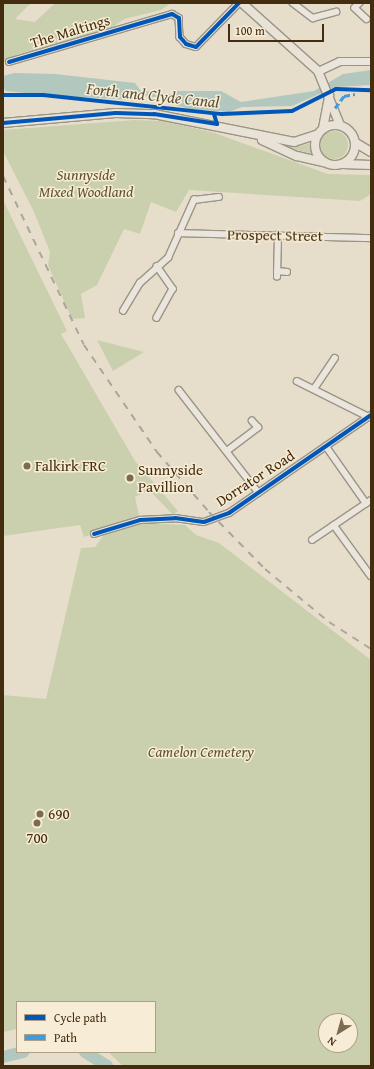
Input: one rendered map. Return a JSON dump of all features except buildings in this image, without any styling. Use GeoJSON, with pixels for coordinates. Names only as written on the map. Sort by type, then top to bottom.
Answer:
{"type":"FeatureCollection","features":[{"type":"Feature","properties":{"kind":"main road"},"geometry":{"type":"LineString","coordinates":[[241,3],[318,71],[329,94],[340,125],[350,131],[356,143],[371,152]]}},
{"type":"Feature","properties":{"kind":"main road"},"geometry":{"type":"LineString","coordinates":[[318,71],[339,61],[371,61]]}},
{"type":"Feature","properties":{"kind":"main road"},"geometry":{"type":"LineString","coordinates":[[323,162],[316,151],[329,94]]}},
{"type":"Feature","properties":{"kind":"main road"},"geometry":{"type":"LineString","coordinates":[[3,123],[116,113],[154,114],[217,124],[258,137],[298,156],[323,162],[371,165]]}},
{"type":"Feature","properties":{"kind":"main road"},"geometry":{"type":"LineString","coordinates":[[258,137],[294,142],[340,125]]}},
{"type":"Feature","properties":{"kind":"main road"},"geometry":{"type":"LineString","coordinates":[[343,164],[353,156],[356,143]]}},
{"type":"Feature","properties":{"kind":"street","name":"The Maltings"},"geometry":{"type":"LineString","coordinates":[[9,62],[172,14],[179,18],[180,37],[186,44],[196,46],[241,3]]}},
{"type":"Feature","properties":{"kind":"street"},"geometry":{"type":"LineString","coordinates":[[293,3],[313,18],[336,12]]}},
{"type":"Feature","properties":{"kind":"street"},"geometry":{"type":"LineString","coordinates":[[360,3],[355,8],[367,19]]}},
{"type":"Feature","properties":{"kind":"street"},"geometry":{"type":"LineString","coordinates":[[123,311],[140,283],[157,266],[168,258],[194,200],[219,198]]}},
{"type":"Feature","properties":{"kind":"street","name":"Prospect Street"},"geometry":{"type":"LineString","coordinates":[[178,233],[371,238]]}},
{"type":"Feature","properties":{"kind":"street"},"geometry":{"type":"LineString","coordinates":[[278,236],[277,274],[287,272]]}},
{"type":"Feature","properties":{"kind":"street"},"geometry":{"type":"LineString","coordinates":[[157,266],[173,290],[157,318]]}},
{"type":"Feature","properties":{"kind":"street"},"geometry":{"type":"LineString","coordinates":[[314,389],[334,358]]}},
{"type":"Feature","properties":{"kind":"street"},"geometry":{"type":"LineString","coordinates":[[296,381],[370,416]]}},
{"type":"Feature","properties":{"kind":"street"},"geometry":{"type":"LineString","coordinates":[[179,390],[259,493]]}},
{"type":"Feature","properties":{"kind":"street","name":"Dorrator Road"},"geometry":{"type":"LineString","coordinates":[[94,534],[152,518],[204,522],[229,513],[370,416]]}},
{"type":"Feature","properties":{"kind":"street"},"geometry":{"type":"LineString","coordinates":[[227,451],[258,428],[252,421]]}},
{"type":"Feature","properties":{"kind":"street"},"geometry":{"type":"LineString","coordinates":[[312,540],[368,501],[326,446]]}},
{"type":"Feature","properties":{"kind":"street"},"geometry":{"type":"LineString","coordinates":[[334,525],[371,576]]}},
{"type":"Feature","properties":{"kind":"green space"},"geometry":{"type":"Polygon","coordinates":[[[3,3],[31,3],[15,19],[35,22],[55,3],[171,3],[161,10],[124,19],[109,30],[18,54],[3,63],[3,3]]]}},
{"type":"Feature","properties":{"kind":"green space","name":"Sunnyside Mixed Woodland"},"geometry":{"type":"Polygon","coordinates":[[[134,120],[162,121],[212,132],[328,174],[371,175],[371,194],[360,201],[189,190],[176,212],[151,202],[140,234],[124,229],[97,285],[81,294],[85,318],[72,319],[48,265],[50,252],[34,212],[3,151],[3,130],[134,120]]]}},
{"type":"Feature","properties":{"kind":"green space"},"geometry":{"type":"Polygon","coordinates":[[[334,131],[344,135],[348,145],[344,155],[334,159],[324,155],[320,145],[324,135],[334,131]]]}},
{"type":"Feature","properties":{"kind":"green space"},"geometry":{"type":"Polygon","coordinates":[[[311,143],[313,154],[279,146],[300,146],[311,143]]]}},
{"type":"Feature","properties":{"kind":"green space"},"geometry":{"type":"Polygon","coordinates":[[[3,200],[67,331],[61,334],[135,461],[178,511],[173,515],[149,490],[135,497],[140,520],[84,537],[80,525],[3,536],[3,200]]]}},
{"type":"Feature","properties":{"kind":"green space"},"geometry":{"type":"Polygon","coordinates":[[[97,340],[144,352],[113,371],[97,340]]]}},
{"type":"Feature","properties":{"kind":"green space","name":"Camelon Cemetery"},"geometry":{"type":"Polygon","coordinates":[[[146,523],[185,525],[196,535],[219,543],[371,660],[371,1066],[123,1066],[109,1053],[156,1053],[156,1001],[16,1001],[16,1029],[3,1032],[3,695],[46,699],[81,548],[95,547],[106,532],[146,523]]]}},
{"type":"Feature","properties":{"kind":"water","name":"Forth and Clyde Canal"},"geometry":{"type":"Polygon","coordinates":[[[371,70],[371,85],[335,87],[292,106],[242,107],[229,112],[189,109],[176,105],[176,101],[141,95],[133,100],[45,95],[6,91],[3,87],[3,76],[14,73],[55,74],[135,83],[140,90],[176,95],[177,91],[221,91],[241,102],[314,91],[343,74],[371,70]]]}},
{"type":"Feature","properties":{"kind":"waterway"},"geometry":{"type":"LineString","coordinates":[[3,1057],[19,1053]]}},
{"type":"Feature","properties":{"kind":"waterway"},"geometry":{"type":"LineString","coordinates":[[87,1053],[107,1066]]}},
{"type":"Feature","properties":{"kind":"railway"},"geometry":{"type":"LineString","coordinates":[[3,176],[84,345],[157,452],[209,512],[265,569],[329,622],[371,649]]}},
{"type":"Feature","properties":{"kind":"marked path"},"geometry":{"type":"LineString","coordinates":[[335,108],[344,96],[355,94]]}},
{"type":"Feature","properties":{"kind":"cycle path"},"geometry":{"type":"LineString","coordinates":[[9,62],[172,14],[179,18],[180,37],[186,44],[196,47],[239,3]]}},
{"type":"Feature","properties":{"kind":"cycle path"},"geometry":{"type":"LineString","coordinates":[[3,95],[43,95],[222,114],[292,111],[336,89],[371,90]]}},
{"type":"Feature","properties":{"kind":"cycle path"},"geometry":{"type":"LineString","coordinates":[[3,123],[116,113],[154,114],[217,124],[214,114]]}},
{"type":"Feature","properties":{"kind":"cycle path"},"geometry":{"type":"LineString","coordinates":[[94,534],[140,520],[175,518],[204,522],[229,513],[371,415]]}},
{"type":"Feature","properties":{"kind":"place","name":"Falkirk FRC"},"geometry":{"type":"Point","coordinates":[27,466]}},
{"type":"Feature","properties":{"kind":"place","name":"Sunnyside Pavillion"},"geometry":{"type":"Point","coordinates":[130,478]}},
{"type":"Feature","properties":{"kind":"place","name":"690"},"geometry":{"type":"Point","coordinates":[40,814]}},
{"type":"Feature","properties":{"kind":"place","name":"700"},"geometry":{"type":"Point","coordinates":[37,823]}}]}
